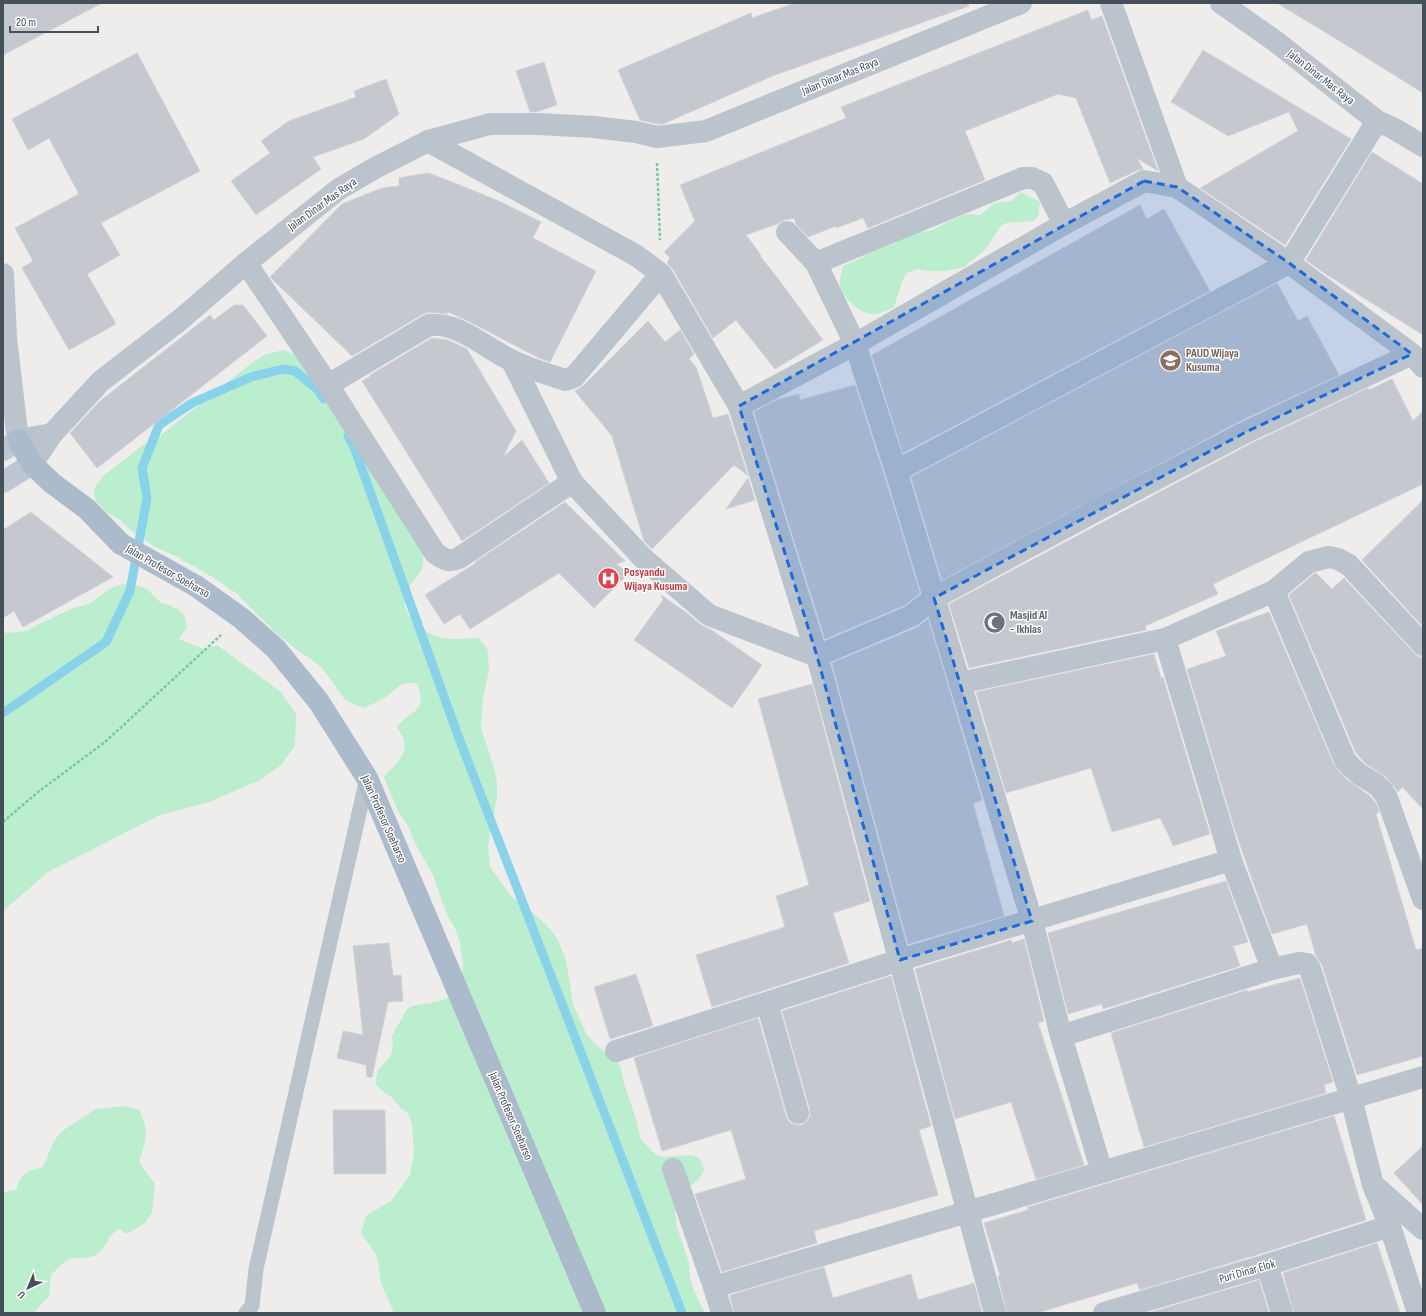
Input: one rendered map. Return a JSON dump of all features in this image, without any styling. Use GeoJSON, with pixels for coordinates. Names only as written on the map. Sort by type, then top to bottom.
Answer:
{"type":"FeatureCollection","features":[{"type":"Feature","properties":{"kind":"main road","name":"Jalan Profesor Soeharso"},"geometry":{"type":"LineString","coordinates":[[11,445],[52,483],[87,509],[121,544],[196,586],[241,618],[276,649],[319,702],[367,778],[595,1313]]}},
{"type":"Feature","properties":{"kind":"main road"},"geometry":{"type":"LineString","coordinates":[[3,482],[32,464]]}},
{"type":"Feature","properties":{"kind":"street","name":"Jalan Dinar Mas Raya"},"geometry":{"type":"LineString","coordinates":[[32,464],[52,434],[101,381],[180,320],[246,263],[339,189],[375,168],[428,141],[490,124],[538,124],[594,127],[636,132],[657,137],[706,131],[1021,3]]}},
{"type":"Feature","properties":{"kind":"street"},"geometry":{"type":"LineString","coordinates":[[1111,3],[1177,187]]}},
{"type":"Feature","properties":{"kind":"street","name":"Jalan Dinar Mas Raya"},"geometry":{"type":"LineString","coordinates":[[1221,3],[1275,41],[1377,120],[1423,146]]}},
{"type":"Feature","properties":{"kind":"street"},"geometry":{"type":"LineString","coordinates":[[896,471],[1288,263],[1377,120]]}},
{"type":"Feature","properties":{"kind":"street"},"geometry":{"type":"LineString","coordinates":[[428,141],[637,256],[661,274],[739,406],[817,656],[969,1211],[995,1313]]}},
{"type":"Feature","properties":{"kind":"street"},"geometry":{"type":"LineString","coordinates":[[816,263],[1023,178],[1032,178],[1043,183],[1064,224]]}},
{"type":"Feature","properties":{"kind":"street"},"geometry":{"type":"LineString","coordinates":[[739,406],[855,344],[1064,224],[1144,181],[1177,187],[1288,263],[1417,360]]}},
{"type":"Feature","properties":{"kind":"street"},"geometry":{"type":"LineString","coordinates":[[787,232],[816,263],[855,344],[896,471],[1032,921],[1060,1036],[1102,1172]]}},
{"type":"Feature","properties":{"kind":"street"},"geometry":{"type":"LineString","coordinates":[[246,263],[328,385],[435,553],[448,560],[453,561],[459,558],[572,482]]}},
{"type":"Feature","properties":{"kind":"street"},"geometry":{"type":"LineString","coordinates":[[3,274],[11,445],[52,434]]}},
{"type":"Feature","properties":{"kind":"street"},"geometry":{"type":"LineString","coordinates":[[328,385],[429,325],[439,324],[452,327],[512,361],[565,380],[574,377],[661,274]]}},
{"type":"Feature","properties":{"kind":"street"},"geometry":{"type":"LineString","coordinates":[[512,361],[572,482],[643,558],[709,615],[817,656],[911,616],[934,598],[1246,432],[1417,360]]}},
{"type":"Feature","properties":{"kind":"street"},"geometry":{"type":"LineString","coordinates":[[960,683],[1165,639],[1274,591],[1309,562],[1329,557],[1338,559],[1349,565],[1423,645]]}},
{"type":"Feature","properties":{"kind":"street"},"geometry":{"type":"LineString","coordinates":[[1274,591],[1345,760],[1359,774],[1371,780],[1382,790],[1387,798],[1423,899]]}},
{"type":"Feature","properties":{"kind":"street"},"geometry":{"type":"LineString","coordinates":[[1165,639],[1231,860],[1272,969]]}},
{"type":"Feature","properties":{"kind":"street"},"geometry":{"type":"LineString","coordinates":[[616,1051],[900,960],[1231,860]]}},
{"type":"Feature","properties":{"kind":"street"},"geometry":{"type":"LineString","coordinates":[[1060,1036],[1272,969],[1304,963],[1310,969],[1351,1098],[1373,1185],[1390,1226],[1418,1313]]}},
{"type":"Feature","properties":{"kind":"street"},"geometry":{"type":"LineString","coordinates":[[767,1003],[798,1113]]}},
{"type":"Feature","properties":{"kind":"street"},"geometry":{"type":"LineString","coordinates":[[714,1287],[1423,1077]]}},
{"type":"Feature","properties":{"kind":"street"},"geometry":{"type":"LineString","coordinates":[[674,1169],[722,1313]]}},
{"type":"Feature","properties":{"kind":"street"},"geometry":{"type":"LineString","coordinates":[[1373,1185],[1423,1229]]}},
{"type":"Feature","properties":{"kind":"street","name":"Puri Dinar Elok"},"geometry":{"type":"LineString","coordinates":[[1104,1313],[1135,1308],[1390,1226]]}},
{"type":"Feature","properties":{"kind":"street"},"geometry":{"type":"LineString","coordinates":[[1267,1265],[1282,1313]]}},
{"type":"Feature","properties":{"kind":"lane"},"geometry":{"type":"LineString","coordinates":[[246,1313],[252,1306],[256,1269],[367,778]]}},
{"type":"Feature","properties":{"kind":"path"},"geometry":{"type":"LineString","coordinates":[[657,137],[661,274]]}},
{"type":"Feature","properties":{"kind":"path"},"geometry":{"type":"LineString","coordinates":[[3,822],[38,792],[105,742],[204,649],[241,618]]}},
{"type":"Feature","properties":{"kind":"highlighted area"},"geometry":{"type":"Polygon","coordinates":[[[1144,181],[1177,187],[1289,263],[1412,354],[1246,432],[934,598],[1032,921],[900,960],[817,656],[739,406],[1144,181]]]}},
{"type":"Feature","properties":{"kind":"green space"},"geometry":{"type":"Polygon","coordinates":[[[1021,192],[1040,202],[1038,217],[1033,221],[1006,223],[1001,226],[985,250],[964,267],[946,271],[928,271],[917,269],[907,273],[903,279],[894,307],[881,313],[865,313],[855,306],[843,293],[840,278],[843,266],[863,257],[873,249],[894,244],[910,233],[930,231],[967,214],[980,215],[996,203],[1011,201],[1021,192]]]}},
{"type":"Feature","properties":{"kind":"green space"},"geometry":{"type":"Polygon","coordinates":[[[283,350],[295,355],[306,364],[422,550],[422,568],[410,585],[405,600],[405,606],[410,617],[420,627],[432,635],[448,639],[478,638],[487,648],[489,669],[483,700],[481,723],[497,781],[497,796],[488,846],[490,867],[511,896],[539,918],[558,940],[566,960],[573,1004],[586,1033],[596,1045],[617,1061],[621,1068],[641,1140],[656,1155],[663,1157],[691,1155],[698,1157],[702,1163],[704,1170],[701,1176],[686,1189],[675,1212],[677,1227],[689,1263],[690,1277],[694,1291],[705,1313],[394,1313],[381,1283],[376,1255],[361,1233],[366,1216],[391,1201],[410,1175],[414,1154],[412,1124],[407,1112],[401,1109],[392,1097],[376,1085],[376,1078],[378,1071],[391,1055],[393,1048],[392,1036],[407,1009],[412,1006],[446,999],[451,995],[462,973],[463,965],[460,942],[455,928],[447,915],[433,875],[416,845],[408,826],[397,809],[384,777],[402,755],[405,743],[397,728],[401,722],[419,707],[421,701],[417,684],[403,684],[386,697],[363,708],[345,700],[323,669],[279,636],[236,593],[214,578],[174,555],[155,547],[129,529],[122,521],[105,511],[96,500],[94,494],[95,487],[103,476],[143,445],[161,435],[253,362],[264,355],[283,350]]]}},
{"type":"Feature","properties":{"kind":"green space"},"geometry":{"type":"Polygon","coordinates":[[[127,583],[147,589],[161,603],[167,604],[179,610],[184,615],[187,627],[179,639],[204,649],[217,645],[281,692],[296,714],[295,746],[281,765],[258,781],[209,802],[160,815],[48,872],[3,911],[3,632],[27,631],[73,608],[89,604],[113,587],[127,583]]]}},
{"type":"Feature","properties":{"kind":"green space"},"geometry":{"type":"Polygon","coordinates":[[[124,1106],[139,1110],[145,1124],[146,1136],[139,1162],[155,1184],[152,1213],[144,1224],[126,1234],[120,1229],[116,1231],[112,1234],[101,1251],[94,1256],[70,1259],[62,1264],[51,1275],[49,1296],[35,1311],[36,1313],[3,1313],[3,1192],[16,1190],[22,1176],[32,1170],[43,1167],[54,1141],[62,1131],[96,1109],[124,1106]]]}},
{"type":"Feature","properties":{"kind":"building"},"geometry":{"type":"Polygon","coordinates":[[[3,3],[102,3],[3,55],[3,3]]]}},
{"type":"Feature","properties":{"kind":"building"},"geometry":{"type":"Polygon","coordinates":[[[795,3],[968,3],[969,6],[775,75],[663,124],[640,120],[618,70],[751,13],[752,18],[795,3]]]}},
{"type":"Feature","properties":{"kind":"building"},"geometry":{"type":"Polygon","coordinates":[[[1277,3],[1423,3],[1423,93],[1351,48],[1277,3]]]}},
{"type":"Feature","properties":{"kind":"building"},"geometry":{"type":"Polygon","coordinates":[[[1088,10],[1091,20],[1102,16],[1158,171],[1137,158],[1143,169],[1110,183],[1076,98],[1058,94],[965,131],[985,180],[868,228],[863,218],[836,228],[836,226],[808,237],[796,224],[794,218],[784,220],[746,235],[823,340],[775,369],[736,320],[713,338],[672,268],[667,263],[670,258],[664,252],[695,221],[680,185],[846,118],[841,107],[1088,10]]]}},
{"type":"Feature","properties":{"kind":"building"},"geometry":{"type":"Polygon","coordinates":[[[1203,50],[1351,139],[1285,245],[1200,188],[1298,131],[1289,112],[1228,136],[1171,102],[1203,50]]]}},
{"type":"Feature","properties":{"kind":"building"},"geometry":{"type":"Polygon","coordinates":[[[137,53],[200,171],[101,223],[120,255],[87,274],[116,324],[69,350],[22,268],[33,261],[15,228],[79,194],[49,138],[28,150],[12,119],[137,53]]]}},
{"type":"Feature","properties":{"kind":"building"},"geometry":{"type":"Polygon","coordinates":[[[544,62],[557,105],[536,112],[530,112],[516,71],[544,62]]]}},
{"type":"Feature","properties":{"kind":"building"},"geometry":{"type":"Polygon","coordinates":[[[386,79],[399,114],[364,139],[313,157],[321,169],[256,215],[231,181],[270,153],[261,141],[289,121],[356,97],[354,91],[386,79]]]}},
{"type":"Feature","properties":{"kind":"building"},"geometry":{"type":"Polygon","coordinates":[[[1372,152],[1423,184],[1423,335],[1324,273],[1306,260],[1372,152]]]}},
{"type":"Feature","properties":{"kind":"building"},"geometry":{"type":"Polygon","coordinates":[[[428,173],[501,202],[541,222],[533,238],[596,271],[550,362],[539,358],[446,311],[448,314],[429,312],[423,314],[352,356],[270,277],[342,204],[382,188],[399,186],[399,178],[428,173]]]}},
{"type":"Feature","properties":{"kind":"building"},"geometry":{"type":"Polygon","coordinates":[[[1140,205],[1147,219],[1164,209],[1210,291],[903,453],[872,355],[1140,205]]]}},
{"type":"Feature","properties":{"kind":"building"},"geometry":{"type":"Polygon","coordinates":[[[1277,283],[1298,321],[1307,316],[1339,375],[1240,421],[942,580],[911,477],[1277,283]]]}},
{"type":"Feature","properties":{"kind":"building"},"geometry":{"type":"Polygon","coordinates":[[[234,305],[243,305],[267,336],[97,468],[70,433],[100,401],[210,315],[214,320],[234,305]]]}},
{"type":"Feature","properties":{"kind":"building"},"geometry":{"type":"Polygon","coordinates":[[[648,321],[665,342],[680,330],[694,354],[689,359],[696,367],[713,418],[728,414],[748,476],[734,465],[652,549],[644,541],[612,436],[575,391],[584,385],[648,321]]]}},
{"type":"Feature","properties":{"kind":"building"},"geometry":{"type":"Polygon","coordinates":[[[432,338],[448,340],[467,349],[516,431],[503,457],[522,440],[549,483],[462,541],[362,381],[432,338]]]}},
{"type":"Feature","properties":{"kind":"building"},"geometry":{"type":"Polygon","coordinates":[[[1392,379],[1413,421],[1423,411],[1423,484],[1213,584],[1218,594],[1145,626],[1146,630],[969,668],[949,604],[1252,443],[1368,388],[1369,390],[1392,379]]]}},
{"type":"Feature","properties":{"kind":"building"},"geometry":{"type":"Polygon","coordinates":[[[855,385],[920,593],[905,605],[825,639],[754,412],[776,400],[799,394],[800,400],[855,385]]]}},
{"type":"Feature","properties":{"kind":"building"},"geometry":{"type":"Polygon","coordinates":[[[748,478],[755,500],[726,509],[748,478]]]}},
{"type":"Feature","properties":{"kind":"building"},"geometry":{"type":"Polygon","coordinates":[[[1423,500],[1423,627],[1362,560],[1423,500]]]}},
{"type":"Feature","properties":{"kind":"building"},"geometry":{"type":"Polygon","coordinates":[[[565,502],[625,561],[616,564],[629,573],[594,608],[559,573],[470,629],[460,614],[444,624],[425,595],[476,563],[475,562],[565,502]]]}},
{"type":"Feature","properties":{"kind":"building"},"geometry":{"type":"Polygon","coordinates":[[[31,512],[113,577],[23,627],[14,611],[3,618],[3,530],[31,512]]]}},
{"type":"Feature","properties":{"kind":"building"},"geometry":{"type":"Polygon","coordinates":[[[1315,573],[1332,589],[1344,578],[1414,653],[1419,657],[1423,657],[1423,809],[1402,787],[1398,792],[1386,777],[1366,764],[1356,753],[1289,595],[1315,573]]]}},
{"type":"Feature","properties":{"kind":"building"},"geometry":{"type":"Polygon","coordinates":[[[661,595],[701,625],[710,629],[762,665],[732,708],[634,640],[663,600],[661,595]]]}},
{"type":"Feature","properties":{"kind":"building"},"geometry":{"type":"Polygon","coordinates":[[[1269,612],[1334,765],[1347,780],[1369,795],[1376,803],[1379,812],[1376,814],[1416,950],[1423,948],[1423,1056],[1357,1075],[1322,965],[1316,956],[1307,924],[1272,934],[1234,827],[1187,669],[1226,656],[1216,631],[1269,612]]]}},
{"type":"Feature","properties":{"kind":"building"},"geometry":{"type":"Polygon","coordinates":[[[928,619],[982,800],[973,803],[1004,916],[908,944],[832,663],[916,628],[928,619]]]}},
{"type":"Feature","properties":{"kind":"building"},"geometry":{"type":"Polygon","coordinates":[[[1154,654],[1161,678],[1163,677],[1210,834],[1173,846],[1160,818],[1112,832],[1091,768],[1006,793],[976,692],[1154,654]]]}},
{"type":"Feature","properties":{"kind":"building"},"geometry":{"type":"Polygon","coordinates":[[[812,684],[870,901],[833,913],[849,963],[712,1007],[696,955],[785,927],[776,896],[809,885],[758,699],[812,684]]]}},
{"type":"Feature","properties":{"kind":"building"},"geometry":{"type":"Polygon","coordinates":[[[1226,881],[1248,942],[1233,946],[1240,966],[1103,1009],[1102,1004],[1068,1014],[1048,933],[1226,881]]]}},
{"type":"Feature","properties":{"kind":"building"},"geometry":{"type":"Polygon","coordinates":[[[1024,939],[1044,1021],[1038,1023],[1084,1165],[1036,1179],[1011,1102],[955,1119],[915,969],[1011,940],[1012,943],[1024,939]]]}},
{"type":"Feature","properties":{"kind":"building"},"geometry":{"type":"Polygon","coordinates":[[[389,943],[393,976],[401,975],[403,1001],[388,1002],[372,1077],[367,1077],[366,1065],[337,1058],[343,1031],[363,1035],[353,946],[389,943]]]}},
{"type":"Feature","properties":{"kind":"building"},"geometry":{"type":"Polygon","coordinates":[[[636,974],[653,1026],[610,1039],[594,987],[636,974]]]}},
{"type":"Feature","properties":{"kind":"building"},"geometry":{"type":"Polygon","coordinates":[[[891,976],[931,1126],[919,1130],[938,1195],[814,1231],[817,1243],[722,1272],[695,1194],[746,1179],[731,1130],[662,1151],[634,1058],[758,1018],[786,1116],[789,1122],[795,1125],[802,1125],[810,1116],[810,1110],[782,1011],[891,976]]]}},
{"type":"Feature","properties":{"kind":"building"},"geometry":{"type":"Polygon","coordinates":[[[1300,978],[1333,1082],[1324,1085],[1326,1093],[1144,1147],[1111,1033],[1247,990],[1247,992],[1300,978]]]}},
{"type":"Feature","properties":{"kind":"building"},"geometry":{"type":"Polygon","coordinates":[[[333,1110],[385,1110],[386,1174],[334,1174],[333,1110]]]}},
{"type":"Feature","properties":{"kind":"building"},"geometry":{"type":"Polygon","coordinates":[[[1334,1116],[1366,1220],[1140,1290],[1137,1283],[1037,1313],[1007,1313],[998,1276],[1000,1276],[984,1223],[1028,1210],[1028,1207],[1334,1116]]]}},
{"type":"Feature","properties":{"kind":"building"},"geometry":{"type":"Polygon","coordinates":[[[1423,1146],[1423,1205],[1394,1173],[1423,1146]]]}},
{"type":"Feature","properties":{"kind":"building"},"geometry":{"type":"Polygon","coordinates":[[[1377,1243],[1400,1313],[1294,1313],[1283,1273],[1377,1243]]]}},
{"type":"Feature","properties":{"kind":"building"},"geometry":{"type":"Polygon","coordinates":[[[824,1267],[833,1298],[911,1274],[918,1300],[974,1283],[982,1313],[734,1313],[730,1295],[824,1267]]]}},
{"type":"Feature","properties":{"kind":"building"},"geometry":{"type":"Polygon","coordinates":[[[1259,1280],[1269,1313],[1148,1313],[1259,1280]]]}},
{"type":"Feature","properties":{"kind":"waterway"},"geometry":{"type":"LineString","coordinates":[[3,713],[106,642],[130,591],[147,498],[142,468],[159,425],[192,403],[251,377],[283,369],[295,371],[317,389],[324,399]]}},
{"type":"Feature","properties":{"kind":"waterway"},"geometry":{"type":"LineString","coordinates":[[348,436],[354,447],[460,741],[682,1313]]}},
{"type":"Feature","properties":{"kind":"place","name":"PAUD Wijaya Kusuma"},"geometry":{"type":"Point","coordinates":[1170,360]}},
{"type":"Feature","properties":{"kind":"place","name":"Posyandu Wijaya Kusuma"},"geometry":{"type":"Point","coordinates":[608,579]}},
{"type":"Feature","properties":{"kind":"place","name":"Masjid Al - Ikhlas"},"geometry":{"type":"Point","coordinates":[995,622]}}]}
